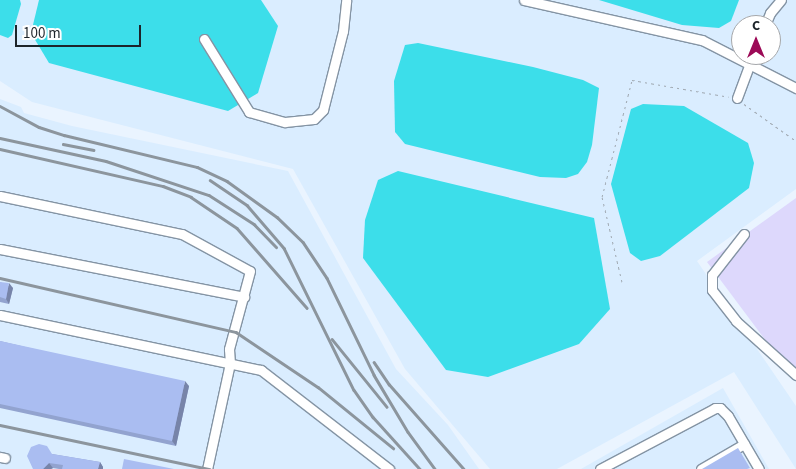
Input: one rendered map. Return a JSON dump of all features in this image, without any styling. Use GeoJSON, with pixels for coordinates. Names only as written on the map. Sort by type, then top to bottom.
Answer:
{"type":"FeatureCollection","features":[{"type":"Feature","properties":{"kind":"lane"},"geometry":{"type":"LineString","coordinates":[[204,39],[249,112],[285,122],[314,119],[323,110],[342,31],[346,0]]}},
{"type":"Feature","properties":{"kind":"lane"},"geometry":{"type":"LineString","coordinates":[[524,0],[702,40],[731,54]]}},
{"type":"Feature","properties":{"kind":"lane"},"geometry":{"type":"LineString","coordinates":[[769,15],[781,0]]}},
{"type":"Feature","properties":{"kind":"lane"},"geometry":{"type":"LineString","coordinates":[[736,98],[750,65]]}},
{"type":"Feature","properties":{"kind":"lane"},"geometry":{"type":"LineString","coordinates":[[752,65],[796,88]]}},
{"type":"Feature","properties":{"kind":"lane"},"geometry":{"type":"LineString","coordinates":[[0,196],[182,234],[250,271],[229,349],[230,364],[207,469]]}},
{"type":"Feature","properties":{"kind":"lane"},"geometry":{"type":"LineString","coordinates":[[744,234],[712,275],[712,290],[736,321],[796,375]]}},
{"type":"Feature","properties":{"kind":"lane"},"geometry":{"type":"LineString","coordinates":[[0,248],[244,298]]}},
{"type":"Feature","properties":{"kind":"lane"},"geometry":{"type":"LineString","coordinates":[[0,315],[261,370],[389,469]]}},
{"type":"Feature","properties":{"kind":"lane"},"geometry":{"type":"LineString","coordinates":[[600,469],[709,408],[720,408],[758,469]]}},
{"type":"Feature","properties":{"kind":"lane"},"geometry":{"type":"LineString","coordinates":[[701,469],[744,444]]}},
{"type":"Feature","properties":{"kind":"path"},"geometry":{"type":"LineString","coordinates":[[622,282],[602,197],[632,80],[736,98],[796,142]]}},
{"type":"Feature","properties":{"kind":"shaded area"},"geometry":{"type":"Polygon","coordinates":[[[0,0],[796,0],[796,189],[697,261],[796,406],[796,469],[734,372],[557,469],[490,469],[405,369],[293,169],[32,102],[0,81],[0,0]]]}},
{"type":"Feature","properties":{"kind":"shaded area"},"geometry":{"type":"Polygon","coordinates":[[[0,99],[21,107],[24,113],[72,126],[288,171],[396,369],[448,425],[479,469],[0,469],[0,99]]]}},
{"type":"Feature","properties":{"kind":"shaded area"},"geometry":{"type":"Polygon","coordinates":[[[796,198],[796,381],[707,262],[796,198]]]}},
{"type":"Feature","properties":{"kind":"shaded area"},"geometry":{"type":"Polygon","coordinates":[[[723,388],[769,469],[581,469],[723,388]]]}},
{"type":"Feature","properties":{"kind":"water"},"geometry":{"type":"Polygon","coordinates":[[[0,0],[20,0],[21,4],[12,35],[8,38],[0,35],[0,0]]]}},
{"type":"Feature","properties":{"kind":"water"},"geometry":{"type":"Polygon","coordinates":[[[39,0],[261,0],[278,26],[258,93],[228,111],[49,63],[31,33],[39,0]]]}},
{"type":"Feature","properties":{"kind":"water"},"geometry":{"type":"Polygon","coordinates":[[[599,0],[739,0],[733,15],[731,15],[731,21],[719,28],[682,25],[599,0]]]}},
{"type":"Feature","properties":{"kind":"water"},"geometry":{"type":"Polygon","coordinates":[[[418,43],[533,67],[583,80],[599,88],[592,145],[587,162],[578,174],[566,178],[540,177],[405,144],[395,132],[394,81],[405,45],[418,43]]]}},
{"type":"Feature","properties":{"kind":"water"},"geometry":{"type":"Polygon","coordinates":[[[643,104],[684,106],[748,143],[754,163],[749,188],[660,256],[641,261],[630,253],[611,184],[631,109],[643,104]]]}},
{"type":"Feature","properties":{"kind":"water"},"geometry":{"type":"Polygon","coordinates":[[[398,171],[594,218],[610,309],[579,344],[488,377],[446,370],[363,258],[365,220],[378,180],[398,171]]]}},
{"type":"Feature","properties":{"kind":"building"},"geometry":{"type":"Polygon","coordinates":[[[0,282],[9,283],[6,299],[0,297],[0,282]]]}},
{"type":"Feature","properties":{"kind":"building"},"geometry":{"type":"Polygon","coordinates":[[[0,341],[185,381],[172,441],[0,404],[0,341]]]}},
{"type":"Feature","properties":{"kind":"building"},"geometry":{"type":"Polygon","coordinates":[[[39,444],[47,446],[52,454],[100,462],[98,469],[62,469],[63,465],[49,463],[43,469],[33,469],[27,456],[31,447],[39,444]]]}},
{"type":"Feature","properties":{"kind":"building"},"geometry":{"type":"Polygon","coordinates":[[[738,448],[750,468],[702,469],[738,448]]]}},
{"type":"Feature","properties":{"kind":"building"},"geometry":{"type":"Polygon","coordinates":[[[124,459],[174,469],[122,469],[124,459]]]}},
{"type":"Feature","properties":{"kind":"railway"},"geometry":{"type":"LineString","coordinates":[[0,106],[39,127],[64,135],[197,167],[227,181],[277,217],[303,242],[327,278],[374,375],[408,432],[435,469]]}},
{"type":"Feature","properties":{"kind":"railway"},"geometry":{"type":"LineString","coordinates":[[0,138],[106,161],[209,195],[254,224],[276,247]]}},
{"type":"Feature","properties":{"kind":"railway"},"geometry":{"type":"LineString","coordinates":[[63,144],[93,150]]}},
{"type":"Feature","properties":{"kind":"railway"},"geometry":{"type":"LineString","coordinates":[[0,149],[163,186],[191,197],[237,228],[307,308]]}},
{"type":"Feature","properties":{"kind":"railway"},"geometry":{"type":"LineString","coordinates":[[210,180],[247,205],[284,248],[354,390],[373,417],[420,469]]}},
{"type":"Feature","properties":{"kind":"railway"},"geometry":{"type":"LineString","coordinates":[[0,278],[236,332],[318,387],[393,448]]}},
{"type":"Feature","properties":{"kind":"railway"},"geometry":{"type":"LineString","coordinates":[[332,339],[387,407]]}},
{"type":"Feature","properties":{"kind":"railway"},"geometry":{"type":"LineString","coordinates":[[374,362],[389,384],[464,469]]}},
{"type":"Feature","properties":{"kind":"railway"},"geometry":{"type":"LineString","coordinates":[[0,425],[209,469]]}}]}
